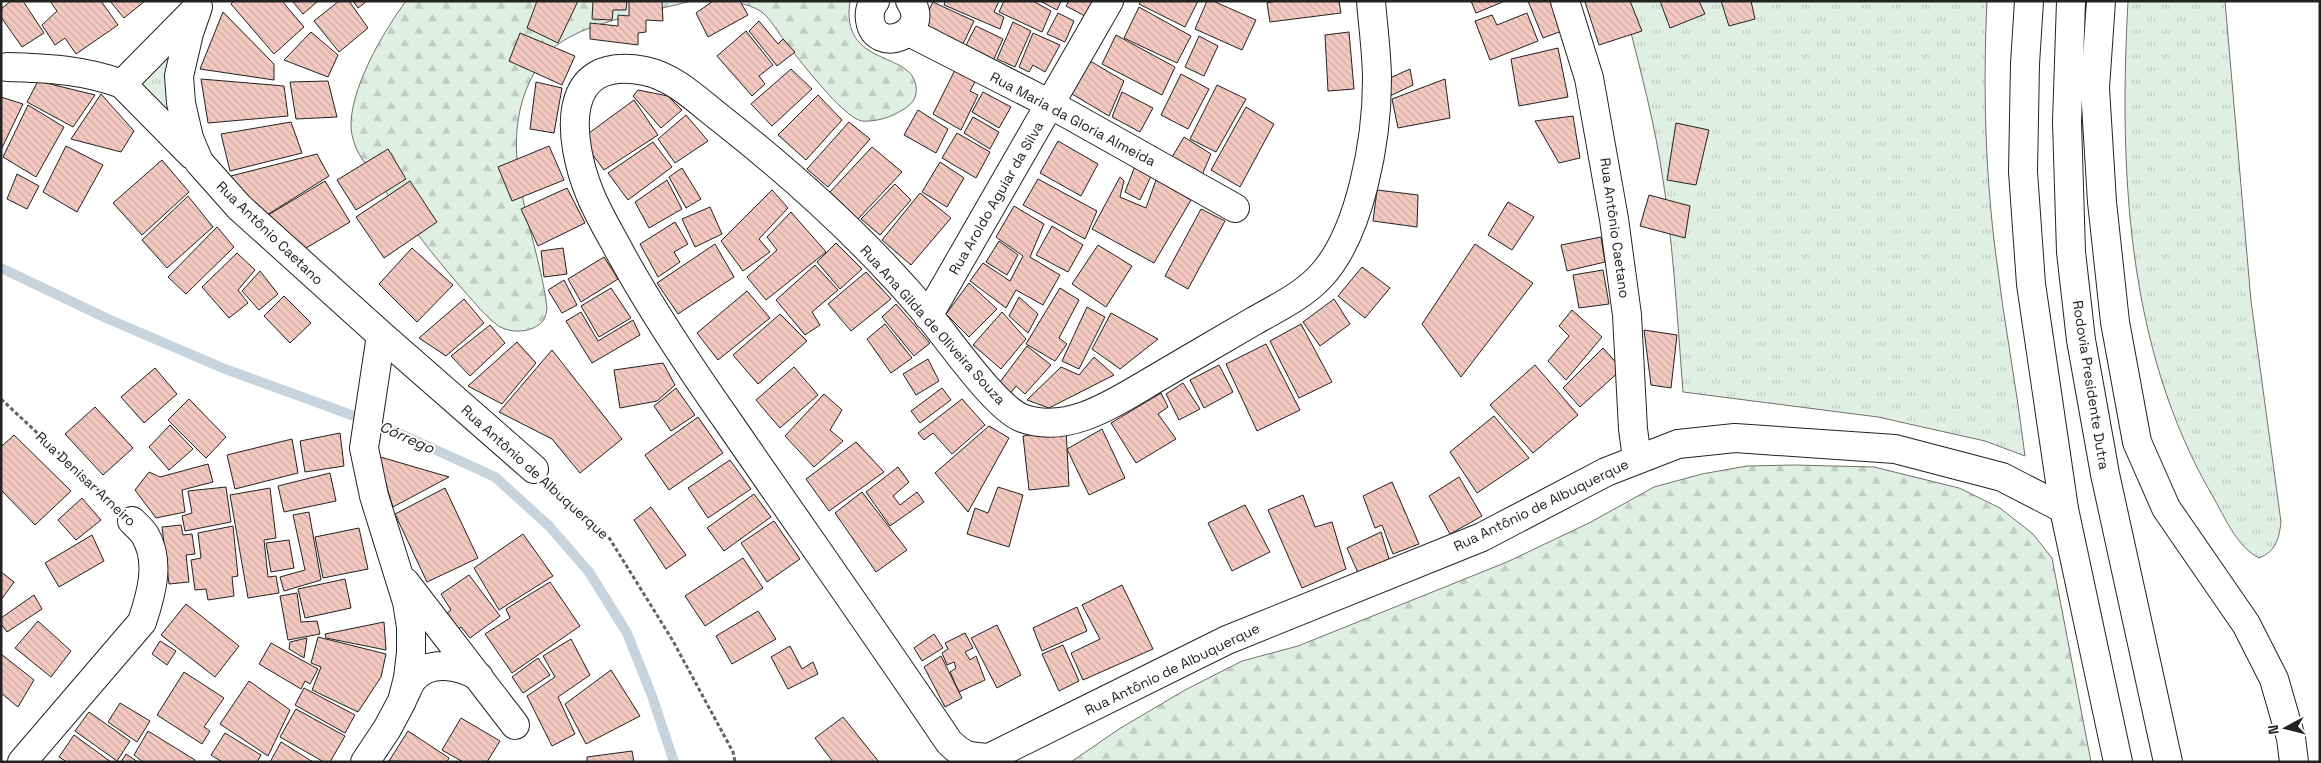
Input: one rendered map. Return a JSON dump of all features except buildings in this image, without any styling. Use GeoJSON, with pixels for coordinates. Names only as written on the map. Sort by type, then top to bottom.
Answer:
{"type":"FeatureCollection","features":[{"type":"Feature","properties":{"kind":"main road"},"geometry":{"type":"LineString","coordinates":[[874,1],[870,10],[870,18],[875,31],[881,36],[896,39],[909,32],[915,18],[915,10],[910,1]]}},
{"type":"Feature","properties":{"kind":"main road","name":"Rua Aroldo Aguiar da Silva"},"geometry":{"type":"LineString","coordinates":[[928,316],[1108,1]]}},
{"type":"Feature","properties":{"kind":"main road","name":"Rua Ana Gilda de Oliveira Souza"},"geometry":{"type":"LineString","coordinates":[[989,758],[968,757],[949,742],[886,647],[680,352],[632,274],[598,212],[582,169],[575,125],[578,102],[586,83],[591,78],[607,71],[625,69],[651,72],[675,84],[741,135],[794,180],[880,262],[928,316],[964,361],[1016,416],[1029,420],[1054,422],[1086,416],[1117,400],[1309,288],[1324,273],[1338,254],[1363,191],[1376,109],[1377,78],[1371,1]]}},
{"type":"Feature","properties":{"kind":"main road","name":"Rua Antônio Caetano"},"geometry":{"type":"LineString","coordinates":[[1565,1],[1589,78],[1614,219],[1627,315],[1632,429],[1637,459]]}},
{"type":"Feature","properties":{"kind":"main road"},"geometry":{"type":"LineString","coordinates":[[2029,1],[2025,64],[2024,191],[2031,284],[2064,509],[2118,762]]}},
{"type":"Feature","properties":{"kind":"main road","name":"Rodovia Presidente Dutra"},"geometry":{"type":"LineString","coordinates":[[2072,1],[2067,131],[2071,252],[2081,340],[2105,474],[2168,762]]}},
{"type":"Feature","properties":{"kind":"main road"},"geometry":{"type":"LineString","coordinates":[[2101,1],[2095,88],[2102,202],[2115,322],[2137,442],[2166,508],[2246,624],[2274,679],[2291,738],[2294,762]]}},
{"type":"Feature","properties":{"kind":"main road"},"geometry":{"type":"LineString","coordinates":[[122,84],[201,4]]}},
{"type":"Feature","properties":{"kind":"main road","name":"Rua Antônio Caetano"},"geometry":{"type":"LineString","coordinates":[[201,4],[189,33],[179,76],[181,103],[189,138],[199,162],[239,207],[380,335]]}},
{"type":"Feature","properties":{"kind":"main road","name":"Rua Maria da Gloria Almeida"},"geometry":{"type":"LineString","coordinates":[[909,32],[1050,104],[1235,208]]}},
{"type":"Feature","properties":{"kind":"main road"},"geometry":{"type":"LineString","coordinates":[[7,67],[68,70],[104,77],[122,84],[199,162]]}},
{"type":"Feature","properties":{"kind":"main road"},"geometry":{"type":"LineString","coordinates":[[380,335],[364,448],[374,496],[399,573],[407,602],[411,627],[409,669],[402,702]]}},
{"type":"Feature","properties":{"kind":"main road","name":"Rua Antônio de Albuquerque"},"geometry":{"type":"LineString","coordinates":[[380,335],[534,469]]}},
{"type":"Feature","properties":{"kind":"main road","name":"Rua Antônio de Albuquerque"},"geometry":{"type":"LineString","coordinates":[[989,758],[1227,640],[1482,537],[1606,472],[1678,444],[1735,438],[1895,449],[2002,477],[2064,509]]}},
{"type":"Feature","properties":{"kind":"main road","name":"Rua Denisar Arneiro"},"geometry":{"type":"LineString","coordinates":[[22,762],[142,622],[152,593],[154,563],[145,536],[132,521]]}},
{"type":"Feature","properties":{"kind":"main road"},"geometry":{"type":"LineString","coordinates":[[399,573],[516,726]]}},
{"type":"Feature","properties":{"kind":"main road"},"geometry":{"type":"LineString","coordinates":[[365,762],[387,729],[413,679],[429,668],[454,667],[464,669],[478,677]]}},
{"type":"Feature","properties":{"kind":"path","name":"Rua Denisar Arneiro"},"geometry":{"type":"LineString","coordinates":[[1,399],[132,521]]}},
{"type":"Feature","properties":{"kind":"path","name":"Rua Antônio de Albuquerque"},"geometry":{"type":"LineString","coordinates":[[534,469],[608,536],[673,641],[732,752],[735,762]]}},
{"type":"Feature","properties":{"kind":"green space"},"geometry":{"type":"Polygon","coordinates":[[[406,1],[691,1],[627,16],[581,32],[561,42],[550,51],[538,66],[531,79],[521,107],[517,135],[517,164],[547,308],[546,315],[539,325],[529,330],[505,329],[484,314],[420,237],[367,167],[355,145],[351,129],[352,114],[361,80],[387,29],[406,1]]]}},
{"type":"Feature","properties":{"kind":"green space"},"geometry":{"type":"Polygon","coordinates":[[[727,1],[850,1],[850,22],[855,37],[865,48],[902,67],[911,75],[916,86],[914,99],[907,107],[886,118],[862,121],[854,117],[832,99],[763,13],[750,6],[727,1]]]}},
{"type":"Feature","properties":{"kind":"green space"},"geometry":{"type":"Polygon","coordinates":[[[1623,1],[1987,1],[1985,97],[1989,192],[1999,281],[2025,456],[1985,441],[1878,417],[1683,392],[1674,276],[1660,161],[1623,1]]]}},
{"type":"Feature","properties":{"kind":"green space"},"geometry":{"type":"Polygon","coordinates":[[[2128,1],[2225,1],[2251,301],[2281,522],[2276,544],[2269,552],[2259,558],[2237,539],[2183,438],[2161,379],[2145,318],[2134,255],[2128,192],[2125,64],[2128,1]]]}},
{"type":"Feature","properties":{"kind":"green space"},"geometry":{"type":"Polygon","coordinates":[[[192,17],[189,148],[127,84],[192,17]]]}},
{"type":"Feature","properties":{"kind":"green space"},"geometry":{"type":"Polygon","coordinates":[[[1747,466],[1874,467],[1959,488],[2000,508],[2033,534],[2052,558],[2091,762],[1071,762],[1119,729],[1185,690],[1242,661],[1298,646],[1507,562],[1591,522],[1654,487],[1702,474],[1747,466]]]}},
{"type":"Feature","properties":{"kind":"waterway","name":"Córrego"},"geometry":{"type":"LineString","coordinates":[[1,268],[106,318],[225,369],[390,429],[495,477],[549,526],[589,572],[627,633],[652,696],[674,762]]}}]}
